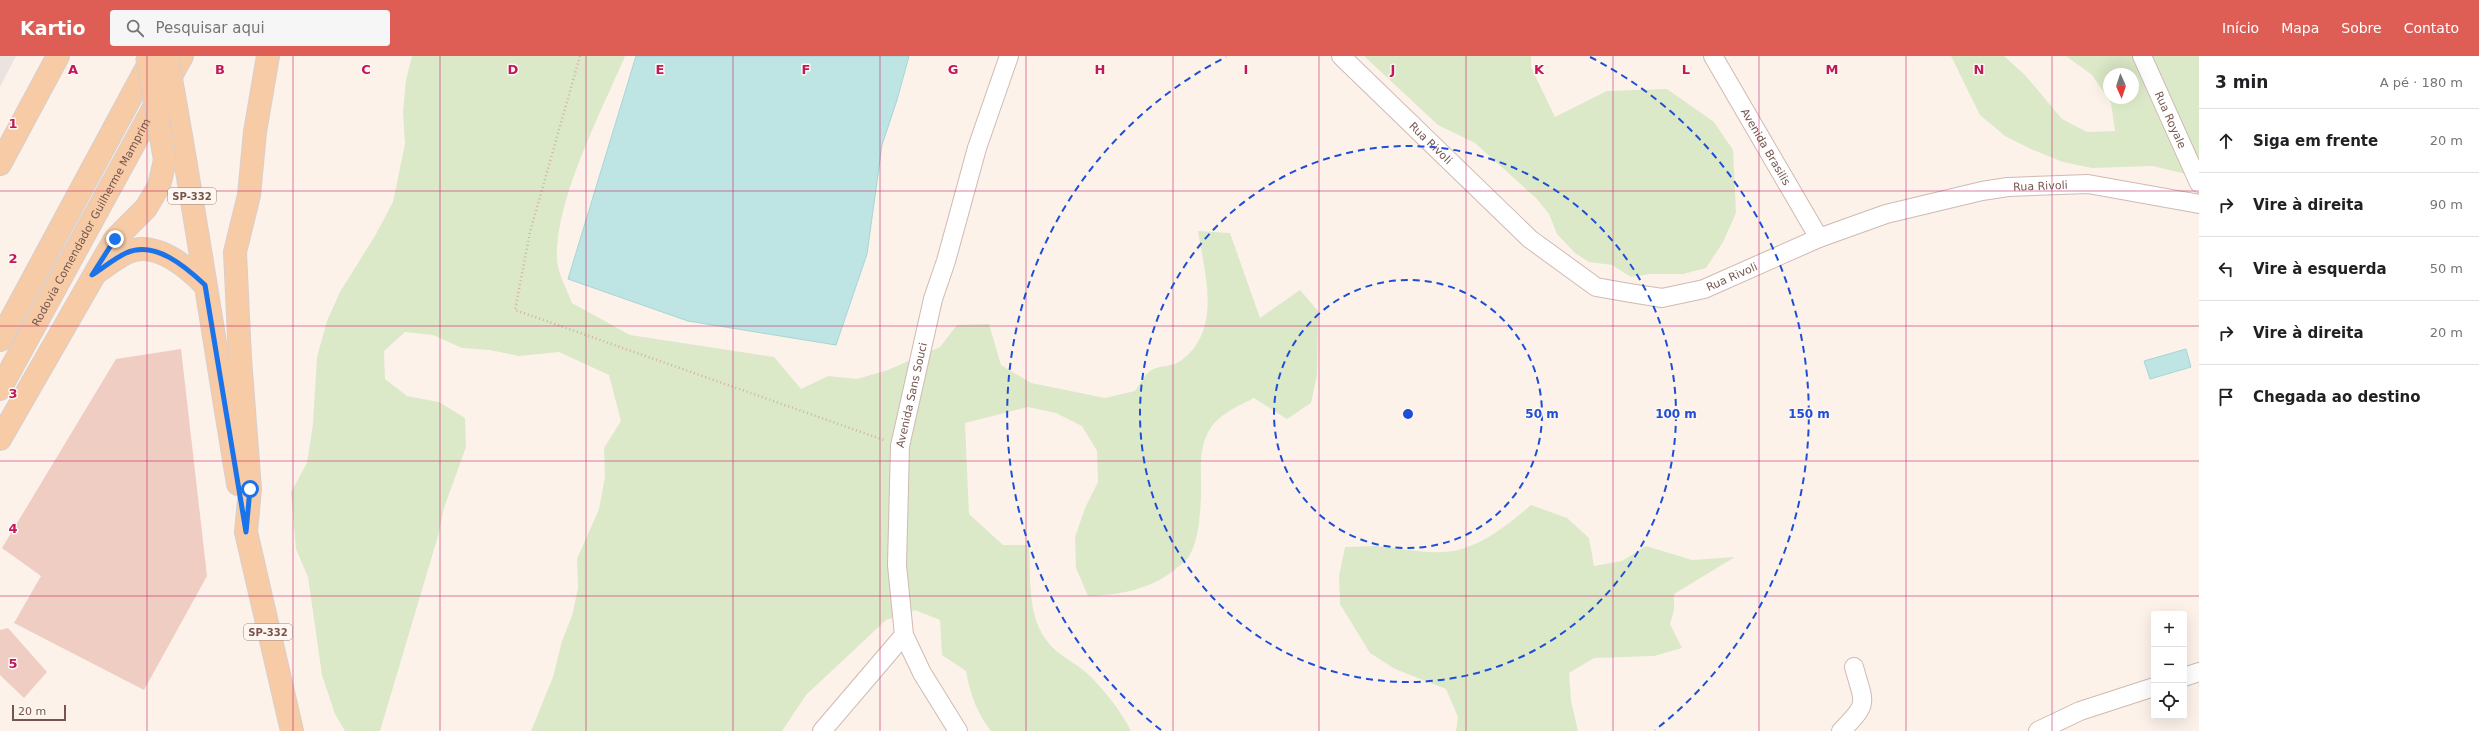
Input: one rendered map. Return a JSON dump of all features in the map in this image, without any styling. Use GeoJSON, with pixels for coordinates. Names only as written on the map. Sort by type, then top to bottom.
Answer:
{"type":"FeatureCollection","features":[{"type":"Feature","properties":{"kind":"main road"},"geometry":{"type":"LineString","coordinates":[[0,164],[58,56]]}},
{"type":"Feature","properties":{"kind":"main road"},"geometry":{"type":"LineString","coordinates":[[0,439],[92,275],[115,239],[146,208],[159,186],[165,160],[147,56]]}},
{"type":"Feature","properties":{"kind":"main road"},"geometry":{"type":"LineString","coordinates":[[0,340],[153,56]]}},
{"type":"Feature","properties":{"kind":"main road","name":"SP-332"},"geometry":{"type":"LineString","coordinates":[[167,56],[200,240],[205,285],[280,731]]}},
{"type":"Feature","properties":{"kind":"main road","name":"Rodovia Comendador Guilherme Mamprim"},"geometry":{"type":"LineString","coordinates":[[0,389],[182,56]]}},
{"type":"Feature","properties":{"kind":"main road"},"geometry":{"type":"LineString","coordinates":[[246,532],[250,489],[240,358],[235,252],[249,195],[255,132],[268,56]]}},
{"type":"Feature","properties":{"kind":"main road"},"geometry":{"type":"LineString","coordinates":[[92,275],[127,252],[155,252],[187,268],[205,285]]}},
{"type":"Feature","properties":{"kind":"main road","name":"SP-332"},"geometry":{"type":"LineString","coordinates":[[246,532],[292,731]]}},
{"type":"Feature","properties":{"kind":"street","name":"Avenida Sans Souci"},"geometry":{"type":"LineString","coordinates":[[958,731],[922,673],[904,635],[897,565],[900,446],[933,299],[946,261],[977,148],[1009,56]]}},
{"type":"Feature","properties":{"kind":"street","name":"Rua Rivoli"},"geometry":{"type":"LineString","coordinates":[[1341,56],[1530,239],[1596,287],[1662,298],[1704,289],[1818,238],[1886,214],[1982,191],[2008,187],[2088,184],[2199,204]]}},
{"type":"Feature","properties":{"kind":"street","name":"Avenida Brasilis"},"geometry":{"type":"LineString","coordinates":[[1713,56],[1818,238]]}},
{"type":"Feature","properties":{"kind":"street","name":"Rua Royale"},"geometry":{"type":"LineString","coordinates":[[2142,56],[2199,183]]}},
{"type":"Feature","properties":{"kind":"street"},"geometry":{"type":"LineString","coordinates":[[822,731],[904,635]]}},
{"type":"Feature","properties":{"kind":"street"},"geometry":{"type":"LineString","coordinates":[[1841,731],[1862,707],[1863,700],[1854,667]]}},
{"type":"Feature","properties":{"kind":"street"},"geometry":{"type":"LineString","coordinates":[[2187,676],[2199,672]]}},
{"type":"Feature","properties":{"kind":"street"},"geometry":{"type":"LineString","coordinates":[[2038,731],[2080,712],[2151,688]]}},
{"type":"Feature","properties":{"kind":"path"},"geometry":{"type":"LineString","coordinates":[[580,56],[530,232],[515,310],[900,446]]}},
{"type":"Feature","properties":{"kind":"shaded area"},"geometry":{"type":"Polygon","coordinates":[[[0,56],[16,56],[0,87],[0,56]]]}},
{"type":"Feature","properties":{"kind":"green space"},"geometry":{"type":"Polygon","coordinates":[[[412,56],[625,56],[581,156],[563,210],[558,236],[557,260],[561,276],[572,303],[630,335],[774,357],[801,389],[828,376],[857,379],[888,370],[940,347],[957,325],[989,324],[1001,365],[1031,383],[1105,398],[1135,391],[1146,375],[1153,369],[1179,362],[1193,350],[1202,335],[1208,302],[1207,284],[1198,231],[1230,233],[1260,318],[1300,290],[1318,311],[1317,375],[1311,403],[1287,419],[1254,398],[1226,413],[1214,423],[1206,437],[1202,452],[1201,497],[1195,543],[1188,557],[1181,565],[1168,575],[1147,586],[1124,592],[1088,596],[1076,568],[1075,537],[1085,508],[1098,482],[1097,451],[1082,426],[1056,413],[1028,407],[965,423],[969,514],[1003,545],[1029,545],[1031,593],[1035,617],[1039,628],[1045,638],[1060,654],[1083,670],[1101,688],[1118,709],[1131,731],[991,731],[975,703],[966,671],[942,655],[940,620],[915,610],[886,620],[806,695],[782,731],[531,731],[553,677],[562,641],[572,616],[578,588],[577,559],[599,509],[605,477],[604,448],[621,421],[609,375],[559,352],[519,356],[490,350],[462,348],[433,335],[405,332],[384,351],[385,379],[407,396],[439,402],[465,418],[466,447],[444,508],[438,536],[380,731],[345,731],[335,714],[322,675],[308,577],[296,549],[291,492],[307,463],[313,424],[317,357],[327,321],[340,292],[376,234],[393,202],[405,144],[403,113],[406,80],[412,56]]]}},
{"type":"Feature","properties":{"kind":"green space"},"geometry":{"type":"Polygon","coordinates":[[[1364,56],[1531,56],[1531,67],[1555,117],[1607,91],[1667,89],[1714,122],[1733,150],[1736,213],[1723,242],[1706,268],[1683,274],[1650,274],[1631,277],[1612,265],[1589,262],[1575,253],[1557,234],[1549,214],[1536,198],[1475,143],[1438,125],[1364,56]]]}},
{"type":"Feature","properties":{"kind":"green space"},"geometry":{"type":"Polygon","coordinates":[[[1951,56],[2004,56],[2025,75],[2062,119],[2087,132],[2115,131],[2111,104],[2139,104],[2139,68],[2103,68],[2103,91],[2092,75],[2066,56],[2199,56],[2199,177],[2152,166],[2092,168],[2063,162],[2031,149],[2005,136],[1980,115],[1951,56]]]}},
{"type":"Feature","properties":{"kind":"green space"},"geometry":{"type":"Polygon","coordinates":[[[1531,505],[1567,518],[1589,538],[1594,566],[1622,561],[1646,546],[1692,560],[1735,557],[1674,594],[1674,610],[1670,624],[1682,648],[1654,656],[1594,658],[1569,673],[1571,701],[1578,731],[1456,731],[1458,717],[1446,689],[1395,669],[1370,653],[1340,604],[1339,576],[1345,547],[1376,546],[1438,552],[1458,550],[1478,543],[1497,532],[1531,505]]]}},
{"type":"Feature","properties":{"kind":"water"},"geometry":{"type":"Polygon","coordinates":[[[636,56],[909,56],[897,100],[882,145],[867,254],[836,345],[688,321],[568,279],[636,56]]]}},
{"type":"Feature","properties":{"kind":"water"},"geometry":{"type":"Polygon","coordinates":[[[2186,349],[2191,367],[2150,379],[2144,361],[2186,349]]]}},
{"type":"Feature","properties":{"kind":"building"},"geometry":{"type":"Polygon","coordinates":[[[181,349],[207,576],[144,690],[14,623],[41,576],[2,548],[116,359],[181,349]]]}},
{"type":"Feature","properties":{"kind":"building"},"geometry":{"type":"Polygon","coordinates":[[[8,628],[47,672],[24,698],[0,675],[0,630],[8,628]]]}},
{"type":"Feature","properties":{"kind":"route"},"geometry":{"type":"LineString","coordinates":[[115,239],[92,275],[127,252],[155,252],[170,258],[187,268],[205,285],[246,532],[250,489]]}}]}
